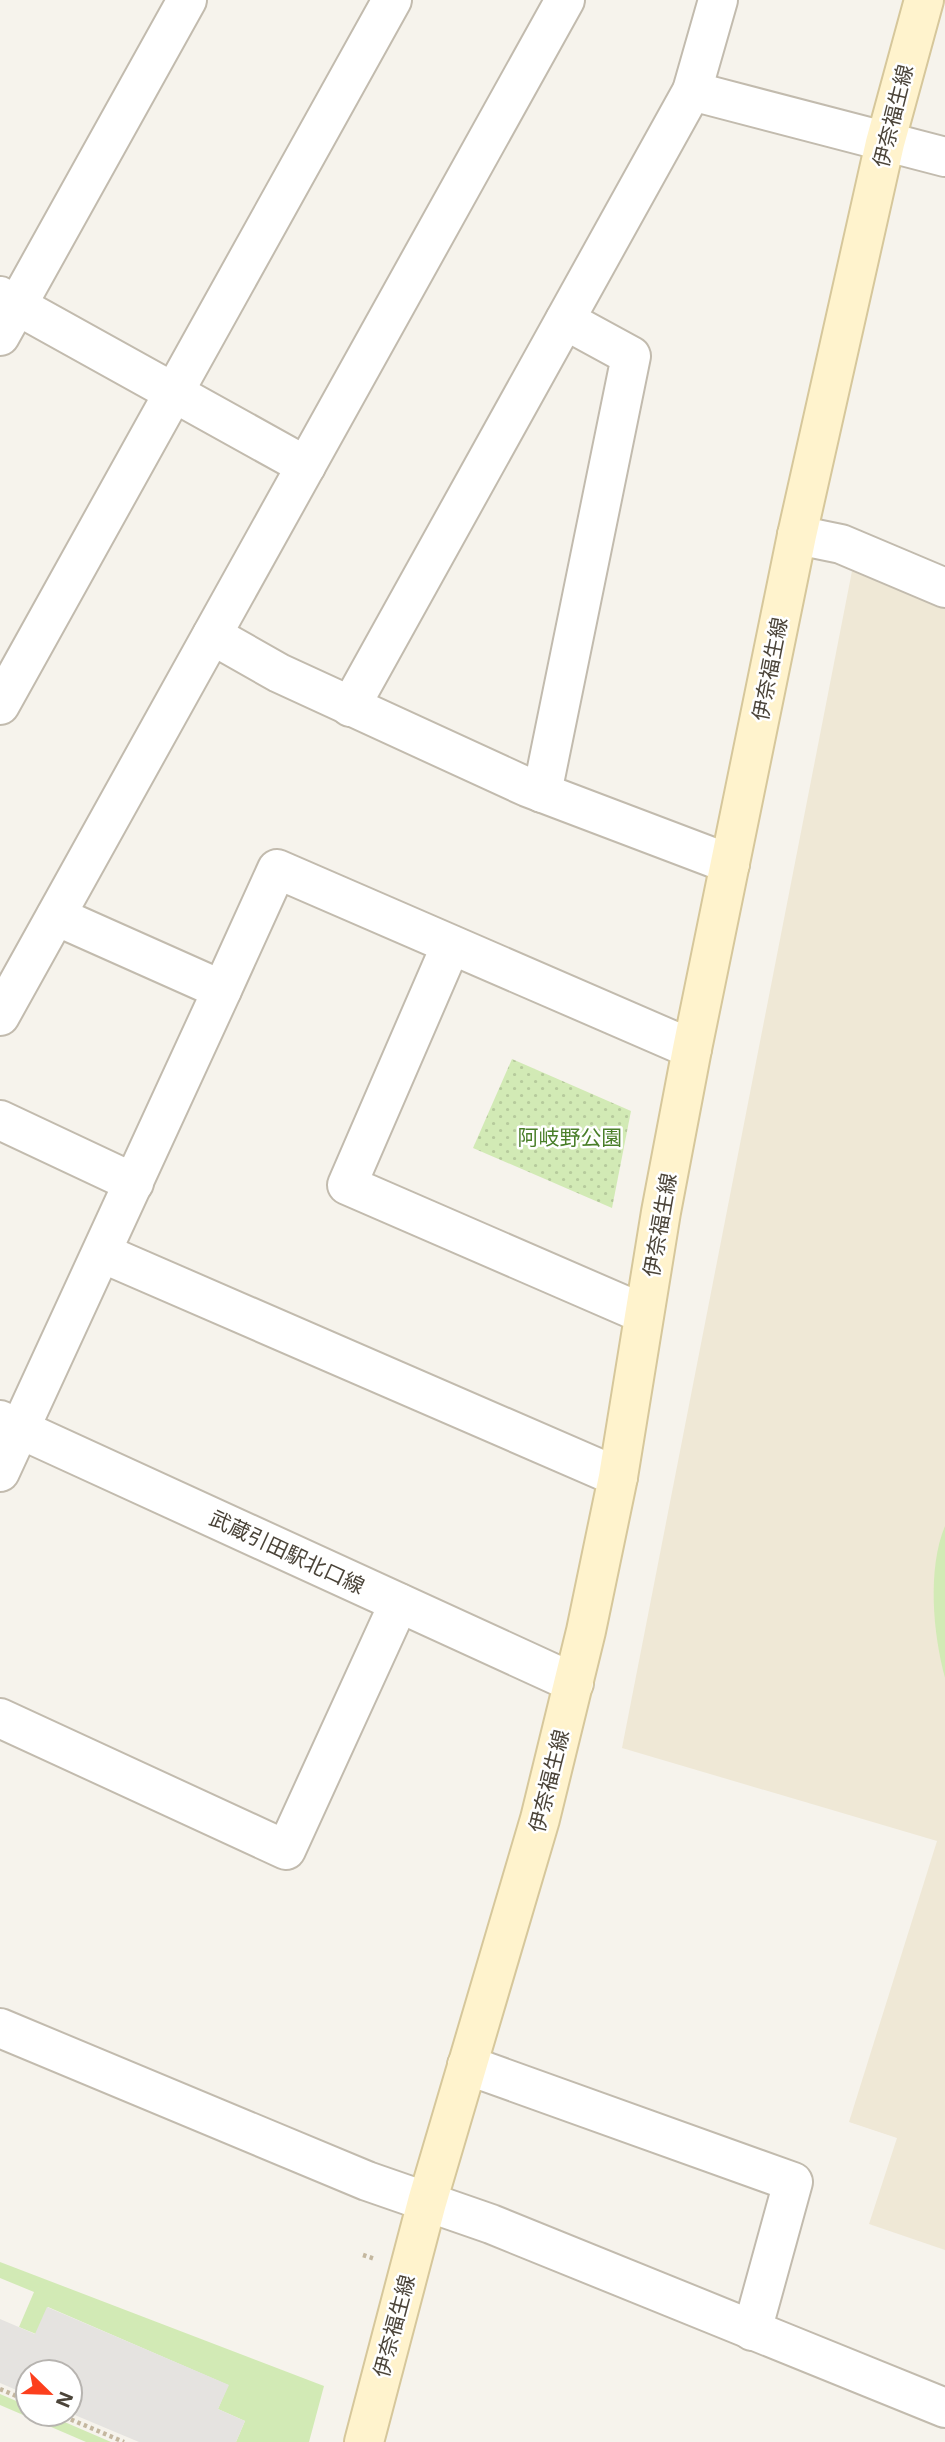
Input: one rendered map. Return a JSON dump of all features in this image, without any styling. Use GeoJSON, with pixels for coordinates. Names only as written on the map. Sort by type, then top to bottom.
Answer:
{"type":"FeatureCollection","features":[{"type":"Feature","properties":{"kind":"main road","name":"伊奈福生線"},"geometry":{"type":"LineString","coordinates":[[364,2442],[427,2202],[540,1819],[586,1631],[618,1477],[692,1049],[797,535],[885,143],[924,0]]}},
{"type":"Feature","properties":{"kind":"street"},"geometry":{"type":"LineString","coordinates":[[187,0],[6,312],[174,393],[306,467]]}},
{"type":"Feature","properties":{"kind":"street"},"geometry":{"type":"LineString","coordinates":[[0,705],[392,0]]}},
{"type":"Feature","properties":{"kind":"street"},"geometry":{"type":"LineString","coordinates":[[0,1016],[565,0]]}},
{"type":"Feature","properties":{"kind":"street"},"geometry":{"type":"LineString","coordinates":[[350,707],[692,91],[718,0]]}},
{"type":"Feature","properties":{"kind":"street"},"geometry":{"type":"LineString","coordinates":[[692,91],[945,157]]}},
{"type":"Feature","properties":{"kind":"street"},"geometry":{"type":"LineString","coordinates":[[542,793],[631,356],[565,320]]}},
{"type":"Feature","properties":{"kind":"street"},"geometry":{"type":"LineString","coordinates":[[797,535],[841,544],[945,588]]}},
{"type":"Feature","properties":{"kind":"street"},"geometry":{"type":"LineString","coordinates":[[212,635],[279,673],[350,707],[542,793],[730,864]]}},
{"type":"Feature","properties":{"kind":"street"},"geometry":{"type":"LineString","coordinates":[[0,1472],[10,1424],[102,1253],[277,869],[692,1049]]}},
{"type":"Feature","properties":{"kind":"street"},"geometry":{"type":"LineString","coordinates":[[56,916],[222,990]]}},
{"type":"Feature","properties":{"kind":"street"},"geometry":{"type":"LineString","coordinates":[[452,945],[347,1185],[645,1314]]}},
{"type":"Feature","properties":{"kind":"street"},"geometry":{"type":"LineString","coordinates":[[0,1121],[134,1183]]}},
{"type":"Feature","properties":{"kind":"street"},"geometry":{"type":"LineString","coordinates":[[102,1253],[618,1477]]}},
{"type":"Feature","properties":{"kind":"street","name":"武蔵引田駅北口線"},"geometry":{"type":"LineString","coordinates":[[10,1424],[573,1683]]}},
{"type":"Feature","properties":{"kind":"street"},"geometry":{"type":"LineString","coordinates":[[0,1718],[286,1850],[399,1603]]}},
{"type":"Feature","properties":{"kind":"street"},"geometry":{"type":"LineString","coordinates":[[0,2028],[367,2181],[491,2224],[945,2408]]}},
{"type":"Feature","properties":{"kind":"street"},"geometry":{"type":"LineString","coordinates":[[467,2065],[793,2182],[752,2331]]}},
{"type":"Feature","properties":{"kind":"path"},"geometry":{"type":"LineString","coordinates":[[363,2255],[372,2258]]}},
{"type":"Feature","properties":{"kind":"path"},"geometry":{"type":"LineString","coordinates":[[84,2425],[124,2442]]}},
{"type":"Feature","properties":{"kind":"shaded area"},"geometry":{"type":"Polygon","coordinates":[[[852,571],[945,609],[945,2250],[869,2224],[897,2138],[849,2122],[937,1841],[622,1748],[852,571]]]}},
{"type":"Feature","properties":{"kind":"shaded area"},"geometry":{"type":"Polygon","coordinates":[[[47,2307],[229,2385],[218,2409],[245,2421],[236,2442],[139,2442],[84,2419],[84,2358],[14,2358],[14,2389],[0,2383],[0,2319],[35,2334],[47,2307]]]}},
{"type":"Feature","properties":{"kind":"green space","name":"阿岐野公園"},"geometry":{"type":"Polygon","coordinates":[[[512,1059],[631,1111],[612,1208],[473,1148],[512,1059]]]}},
{"type":"Feature","properties":{"kind":"green space"},"geometry":{"type":"Polygon","coordinates":[[[945,1526],[945,1678],[937,1642],[934,1581],[939,1543],[945,1526]]]}},
{"type":"Feature","properties":{"kind":"green space"},"geometry":{"type":"Polygon","coordinates":[[[0,2262],[324,2386],[309,2442],[236,2442],[245,2421],[218,2409],[228,2385],[48,2307],[36,2334],[19,2327],[34,2292],[0,2278],[0,2262]]]}},
{"type":"Feature","properties":{"kind":"green space"},"geometry":{"type":"Polygon","coordinates":[[[0,2394],[14,2400],[14,2411],[0,2405],[0,2394]]]}},
{"type":"Feature","properties":{"kind":"green space"},"geometry":{"type":"Polygon","coordinates":[[[53,2428],[78,2428],[111,2442],[86,2442],[53,2428]]]}}]}
